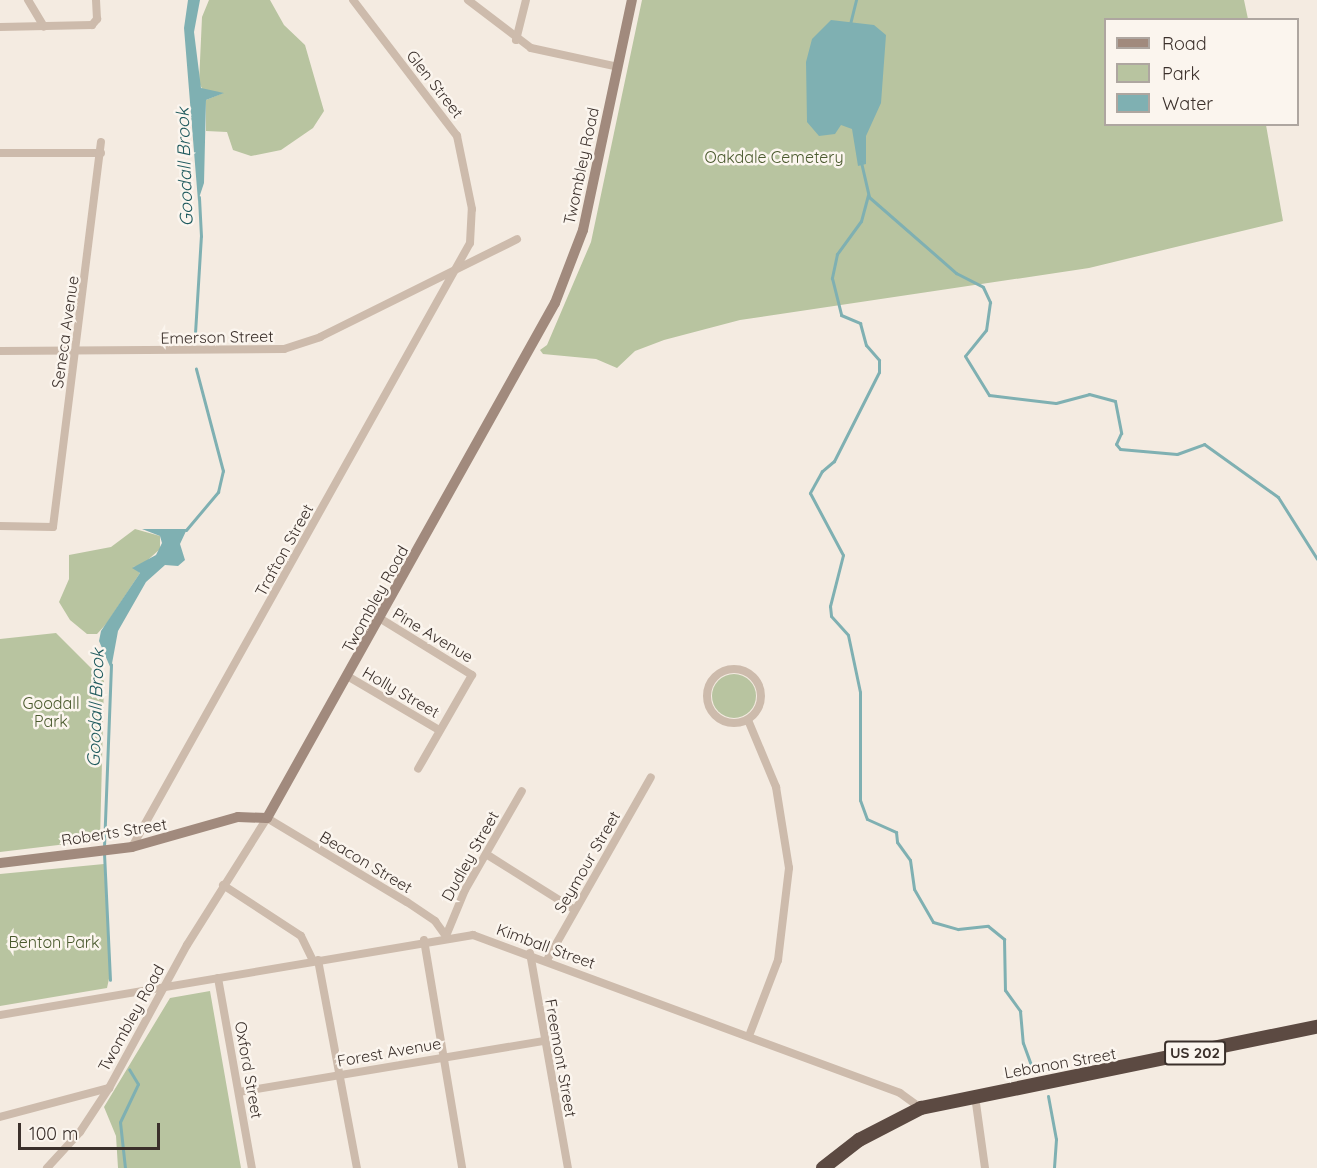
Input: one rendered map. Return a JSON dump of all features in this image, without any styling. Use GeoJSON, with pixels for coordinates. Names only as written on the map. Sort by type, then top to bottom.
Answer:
{"type":"FeatureCollection","features":[{"type":"Feature","properties":{"kind":"highway","name":"Lebanon Street"},"geometry":{"type":"LineString","coordinates":[[823,1168],[859,1140],[921,1108],[1317,1027]]}},
{"type":"Feature","properties":{"kind":"street"},"geometry":{"type":"LineString","coordinates":[[28,0],[44,27]]}},
{"type":"Feature","properties":{"kind":"street"},"geometry":{"type":"LineString","coordinates":[[0,27],[44,27],[95,22],[96,0]]}},
{"type":"Feature","properties":{"kind":"street","name":"Glen Street"},"geometry":{"type":"LineString","coordinates":[[353,0],[456,136],[472,225],[461,266]]}},
{"type":"Feature","properties":{"kind":"street"},"geometry":{"type":"LineString","coordinates":[[468,0],[516,40],[537,50],[618,67]]}},
{"type":"Feature","properties":{"kind":"street"},"geometry":{"type":"LineString","coordinates":[[516,40],[526,0]]}},
{"type":"Feature","properties":{"kind":"street","name":"Twombley Road"},"geometry":{"type":"LineString","coordinates":[[47,1168],[80,1132],[109,1088],[223,885],[267,818],[349,677],[564,284],[583,230],[632,0]]}},
{"type":"Feature","properties":{"kind":"street","name":"Seneca Avenue"},"geometry":{"type":"LineString","coordinates":[[0,526],[53,527],[101,142]]}},
{"type":"Feature","properties":{"kind":"street"},"geometry":{"type":"LineString","coordinates":[[0,153],[101,153]]}},
{"type":"Feature","properties":{"kind":"street","name":"Emerson Street"},"geometry":{"type":"LineString","coordinates":[[0,351],[284,349],[320,336],[517,239]]}},
{"type":"Feature","properties":{"kind":"street","name":"Trafton Street"},"geometry":{"type":"LineString","coordinates":[[132,847],[461,266]]}},
{"type":"Feature","properties":{"kind":"street","name":"Pine Avenue"},"geometry":{"type":"LineString","coordinates":[[381,619],[472,675],[439,730]]}},
{"type":"Feature","properties":{"kind":"street"},"geometry":{"type":"LineString","coordinates":[[741,670],[758,682],[759,703],[748,720],[728,722],[711,710],[708,689],[720,672],[741,670]]}},
{"type":"Feature","properties":{"kind":"street","name":"Holly Street"},"geometry":{"type":"LineString","coordinates":[[349,677],[439,730]]}},
{"type":"Feature","properties":{"kind":"street"},"geometry":{"type":"LineString","coordinates":[[748,720],[776,787],[789,868],[778,960],[749,1036]]}},
{"type":"Feature","properties":{"kind":"street"},"geometry":{"type":"LineString","coordinates":[[418,769],[439,730]]}},
{"type":"Feature","properties":{"kind":"street","name":"Seymour Street"},"geometry":{"type":"LineString","coordinates":[[548,960],[651,777]]}},
{"type":"Feature","properties":{"kind":"street","name":"Dudley Street"},"geometry":{"type":"LineString","coordinates":[[446,936],[450,920],[522,791]]}},
{"type":"Feature","properties":{"kind":"street","name":"Roberts Street"},"geometry":{"type":"LineString","coordinates":[[0,863],[132,847],[238,817],[267,818]]}},
{"type":"Feature","properties":{"kind":"street","name":"Beacon Street"},"geometry":{"type":"LineString","coordinates":[[267,818],[407,902],[435,921],[446,936]]}},
{"type":"Feature","properties":{"kind":"street"},"geometry":{"type":"LineString","coordinates":[[486,854],[575,910]]}},
{"type":"Feature","properties":{"kind":"street"},"geometry":{"type":"LineString","coordinates":[[223,885],[301,936],[316,961],[357,1168]]}},
{"type":"Feature","properties":{"kind":"street","name":"Kimball Street"},"geometry":{"type":"LineString","coordinates":[[0,1015],[316,961],[446,936],[482,937],[900,1093],[921,1108]]}},
{"type":"Feature","properties":{"kind":"street"},"geometry":{"type":"LineString","coordinates":[[424,940],[462,1168]]}},
{"type":"Feature","properties":{"kind":"street","name":"Freemont Street"},"geometry":{"type":"LineString","coordinates":[[530,953],[543,1041],[567,1168]]}},
{"type":"Feature","properties":{"kind":"street","name":"Oxford Street"},"geometry":{"type":"LineString","coordinates":[[218,978],[252,1168]]}},
{"type":"Feature","properties":{"kind":"street","name":"Forest Avenue"},"geometry":{"type":"LineString","coordinates":[[239,1092],[340,1073],[543,1041]]}},
{"type":"Feature","properties":{"kind":"street"},"geometry":{"type":"LineString","coordinates":[[0,1117],[109,1088]]}},
{"type":"Feature","properties":{"kind":"street"},"geometry":{"type":"LineString","coordinates":[[975,1096],[985,1168]]}},
{"type":"Feature","properties":{"kind":"green space"},"geometry":{"type":"Polygon","coordinates":[[[209,0],[270,0],[284,25],[305,45],[324,111],[313,128],[281,150],[251,156],[233,150],[227,132],[206,131],[206,100],[223,93],[204,92],[199,83],[202,17],[209,0]]]}},
{"type":"Feature","properties":{"kind":"green space","name":"Oakdale Cemetery"},"geometry":{"type":"Polygon","coordinates":[[[642,0],[1244,0],[1248,18],[1104,18],[1104,126],[1266,126],[1283,221],[1089,268],[740,320],[664,340],[635,351],[617,368],[596,359],[543,354],[540,350],[547,345],[591,242],[642,0]]]}},
{"type":"Feature","properties":{"kind":"green space"},"geometry":{"type":"Polygon","coordinates":[[[135,529],[160,536],[160,549],[141,566],[133,567],[140,573],[107,623],[97,634],[87,634],[70,620],[59,602],[69,579],[69,555],[111,547],[135,529]]]}},
{"type":"Feature","properties":{"kind":"green space","name":"Goodall Park"},"geometry":{"type":"Polygon","coordinates":[[[56,633],[104,681],[100,840],[0,852],[0,639],[56,633]]]}},
{"type":"Feature","properties":{"kind":"green space"},"geometry":{"type":"Polygon","coordinates":[[[734,674],[749,681],[756,696],[749,711],[734,718],[719,711],[712,696],[719,681],[734,674]]]}},
{"type":"Feature","properties":{"kind":"green space","name":"Benton Park"},"geometry":{"type":"Polygon","coordinates":[[[104,864],[110,974],[107,988],[0,1006],[0,874],[104,864]]]}},
{"type":"Feature","properties":{"kind":"green space"},"geometry":{"type":"Polygon","coordinates":[[[210,991],[241,1168],[118,1168],[116,1136],[104,1107],[170,998],[210,991]]]}},
{"type":"Feature","properties":{"kind":"water"},"geometry":{"type":"Polygon","coordinates":[[[188,0],[200,0],[194,32],[201,88],[224,93],[206,100],[204,183],[198,201],[184,28],[188,0]]]}},
{"type":"Feature","properties":{"kind":"water"},"geometry":{"type":"Polygon","coordinates":[[[831,20],[874,25],[886,35],[881,103],[866,136],[866,164],[858,166],[852,129],[841,125],[835,134],[819,136],[807,122],[806,62],[812,39],[831,20]]]}},
{"type":"Feature","properties":{"kind":"water"},"geometry":{"type":"Polygon","coordinates":[[[142,529],[187,529],[180,544],[185,560],[178,566],[165,565],[146,582],[118,631],[111,669],[99,641],[101,631],[140,573],[132,568],[156,555],[162,543],[160,536],[142,529]]]}},
{"type":"Feature","properties":{"kind":"waterway"},"geometry":{"type":"LineString","coordinates":[[850,24],[856,0]]}},
{"type":"Feature","properties":{"kind":"waterway"},"geometry":{"type":"LineString","coordinates":[[861,162],[869,197],[956,273],[983,287],[990,302],[986,330],[965,356],[989,395],[1056,403],[1089,394],[1115,401],[1121,433],[1116,444],[1120,449],[1177,454],[1204,444],[1278,497],[1317,559]]}},
{"type":"Feature","properties":{"kind":"waterway"},"geometry":{"type":"LineString","coordinates":[[868,195],[861,221],[837,254],[832,278],[841,315],[860,323],[866,345],[879,360],[879,372],[834,461],[822,471],[810,493],[843,555],[830,606],[831,616],[848,635],[860,692],[860,800],[867,819],[896,832],[897,842],[910,860],[914,889],[933,922],[958,929],[988,926],[1004,939],[1005,990],[1020,1011],[1023,1043],[1032,1068]]}},
{"type":"Feature","properties":{"kind":"waterway","name":"Goodall Brook"},"geometry":{"type":"LineString","coordinates":[[195,333],[201,236],[199,197]]}},
{"type":"Feature","properties":{"kind":"waterway","name":"Goodall Brook"},"geometry":{"type":"LineString","coordinates":[[186,530],[218,492],[223,471],[196,369]]}},
{"type":"Feature","properties":{"kind":"waterway","name":"Goodall Brook"},"geometry":{"type":"LineString","coordinates":[[104,847],[111,664]]}},
{"type":"Feature","properties":{"kind":"waterway","name":"Goodall Brook"},"geometry":{"type":"LineString","coordinates":[[104,853],[110,980]]}},
{"type":"Feature","properties":{"kind":"waterway","name":"Goodall Brook"},"geometry":{"type":"LineString","coordinates":[[125,1168],[120,1122],[138,1084],[129,1069]]}},
{"type":"Feature","properties":{"kind":"waterway"},"geometry":{"type":"LineString","coordinates":[[1048,1096],[1056,1139],[1054,1168]]}}]}
